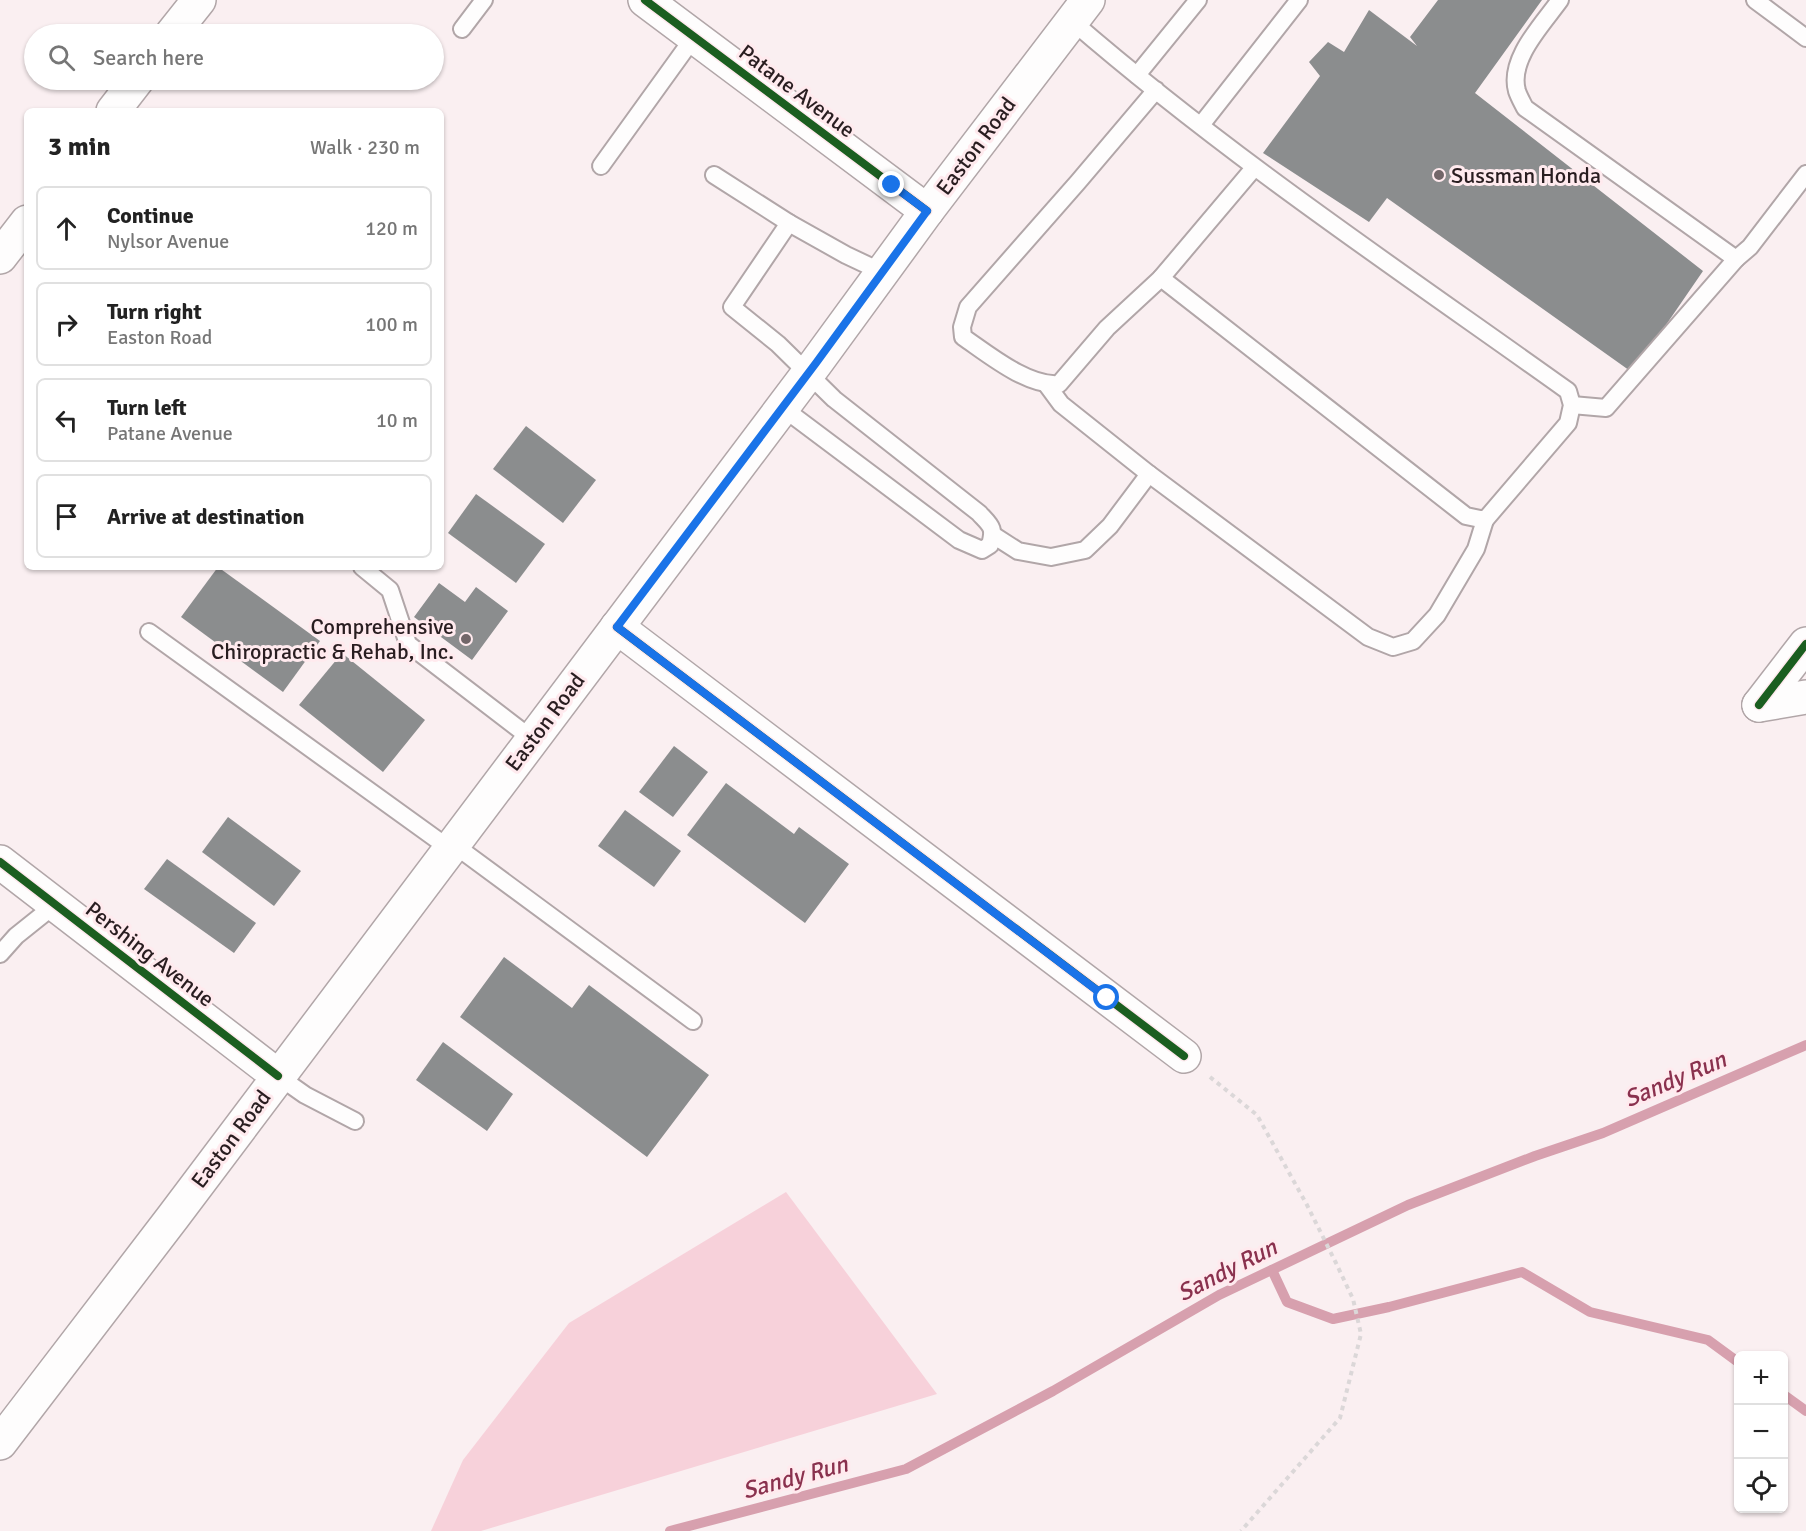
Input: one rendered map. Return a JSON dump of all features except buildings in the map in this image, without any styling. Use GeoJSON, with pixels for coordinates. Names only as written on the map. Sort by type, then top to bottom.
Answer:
{"type":"FeatureCollection","features":[{"type":"Feature","properties":{"kind":"main road"},"geometry":{"type":"LineString","coordinates":[[180,24],[199,0]]}},
{"type":"Feature","properties":{"kind":"main road","name":"Patane Avenue"},"geometry":{"type":"LineString","coordinates":[[645,0],[927,211]]}},
{"type":"Feature","properties":{"kind":"main road","name":"Easton Road"},"geometry":{"type":"LineString","coordinates":[[0,1443],[783,408],[927,211],[1080,11]]}},
{"type":"Feature","properties":{"kind":"main road"},"geometry":{"type":"LineString","coordinates":[[115,108],[129,90]]}},
{"type":"Feature","properties":{"kind":"main road"},"geometry":{"type":"LineString","coordinates":[[0,257],[24,226]]}},
{"type":"Feature","properties":{"kind":"main road"},"geometry":{"type":"LineString","coordinates":[[617,627],[1184,1056]]}},
{"type":"Feature","properties":{"kind":"main road"},"geometry":{"type":"LineString","coordinates":[[1806,644],[1758,705],[1806,697]]}},
{"type":"Feature","properties":{"kind":"main road","name":"Pershing Avenue"},"geometry":{"type":"LineString","coordinates":[[0,862],[278,1076]]}},
{"type":"Feature","properties":{"kind":"lane"},"geometry":{"type":"LineString","coordinates":[[462,29],[484,0]]}},
{"type":"Feature","properties":{"kind":"lane"},"geometry":{"type":"LineString","coordinates":[[1137,75],[1198,0]]}},
{"type":"Feature","properties":{"kind":"lane"},"geometry":{"type":"LineString","coordinates":[[1201,125],[1299,0]]}},
{"type":"Feature","properties":{"kind":"lane"},"geometry":{"type":"LineString","coordinates":[[1560,0],[1525,49],[1517,65],[1516,89],[1525,108],[1736,259]]}},
{"type":"Feature","properties":{"kind":"lane"},"geometry":{"type":"LineString","coordinates":[[1755,0],[1806,38]]}},
{"type":"Feature","properties":{"kind":"lane"},"geometry":{"type":"LineString","coordinates":[[1080,11],[1137,75],[1201,125],[1254,168],[1568,391],[1572,405],[1568,423],[1485,520],[1476,549],[1437,615],[1413,641],[1393,647],[1368,637],[1149,474],[1061,404],[1047,386],[1012,370],[963,337],[962,327],[968,307],[1156,90]]}},
{"type":"Feature","properties":{"kind":"lane"},"geometry":{"type":"LineString","coordinates":[[601,165],[694,37]]}},
{"type":"Feature","properties":{"kind":"lane"},"geometry":{"type":"LineString","coordinates":[[1047,386],[1059,384],[1107,328],[1161,278],[1254,168]]}},
{"type":"Feature","properties":{"kind":"lane"},"geometry":{"type":"LineString","coordinates":[[1572,405],[1606,408],[1736,259],[1750,247],[1806,174]]}},
{"type":"Feature","properties":{"kind":"lane"},"geometry":{"type":"LineString","coordinates":[[714,175],[789,223],[882,272]]}},
{"type":"Feature","properties":{"kind":"lane"},"geometry":{"type":"LineString","coordinates":[[783,408],[959,540],[982,550],[990,545],[993,535],[992,527],[979,513],[834,399],[778,344],[732,307],[789,223]]}},
{"type":"Feature","properties":{"kind":"lane"},"geometry":{"type":"LineString","coordinates":[[1161,278],[1466,516],[1485,520]]}},
{"type":"Feature","properties":{"kind":"lane"},"geometry":{"type":"LineString","coordinates":[[993,535],[1018,551],[1051,556],[1085,550],[1110,526],[1149,474]]}},
{"type":"Feature","properties":{"kind":"lane"},"geometry":{"type":"LineString","coordinates":[[366,570],[390,590],[408,644],[532,739]]}},
{"type":"Feature","properties":{"kind":"lane"},"geometry":{"type":"LineString","coordinates":[[149,632],[452,846],[693,1021]]}},
{"type":"Feature","properties":{"kind":"lane"},"geometry":{"type":"LineString","coordinates":[[0,954],[16,936],[56,904]]}},
{"type":"Feature","properties":{"kind":"lane"},"geometry":{"type":"LineString","coordinates":[[278,1076],[305,1095],[355,1122]]}},
{"type":"Feature","properties":{"kind":"path"},"geometry":{"type":"LineString","coordinates":[[1184,1056],[1257,1114],[1336,1263],[1353,1299],[1361,1334],[1340,1418],[1241,1531]]}},
{"type":"Feature","properties":{"kind":"shaded area"},"geometry":{"type":"Polygon","coordinates":[[[786,1192],[937,1394],[481,1531],[431,1531],[463,1460],[569,1323],[786,1192]]]}},
{"type":"Feature","properties":{"kind":"waterway","name":"Sandy Run"},"geometry":{"type":"LineString","coordinates":[[670,1531],[906,1469],[1053,1391],[1219,1295],[1408,1205],[1535,1156],[1603,1133],[1806,1045]]}},
{"type":"Feature","properties":{"kind":"waterway"},"geometry":{"type":"LineString","coordinates":[[1272,1270],[1287,1302],[1333,1319],[1389,1307],[1522,1272],[1590,1312],[1708,1340],[1734,1359]]}},
{"type":"Feature","properties":{"kind":"waterway"},"geometry":{"type":"LineString","coordinates":[[1788,1398],[1806,1411]]}},
{"type":"Feature","properties":{"kind":"cycle path"},"geometry":{"type":"LineString","coordinates":[[645,0],[927,211]]}},
{"type":"Feature","properties":{"kind":"cycle path"},"geometry":{"type":"LineString","coordinates":[[617,627],[1184,1056]]}},
{"type":"Feature","properties":{"kind":"cycle path"},"geometry":{"type":"LineString","coordinates":[[1759,705],[1806,644]]}},
{"type":"Feature","properties":{"kind":"cycle path"},"geometry":{"type":"LineString","coordinates":[[0,862],[278,1076]]}},
{"type":"Feature","properties":{"kind":"place","name":"Sussman Honda"},"geometry":{"type":"Point","coordinates":[1439,175]}},
{"type":"Feature","properties":{"kind":"place","name":"Comprehensive Chiropractic & Rehab, Inc."},"geometry":{"type":"Point","coordinates":[466,639]}},
{"type":"Feature","properties":{"kind":"route"},"geometry":{"type":"LineString","coordinates":[[892,185],[927,211],[816,363],[617,627],[1107,998]]}}]}
